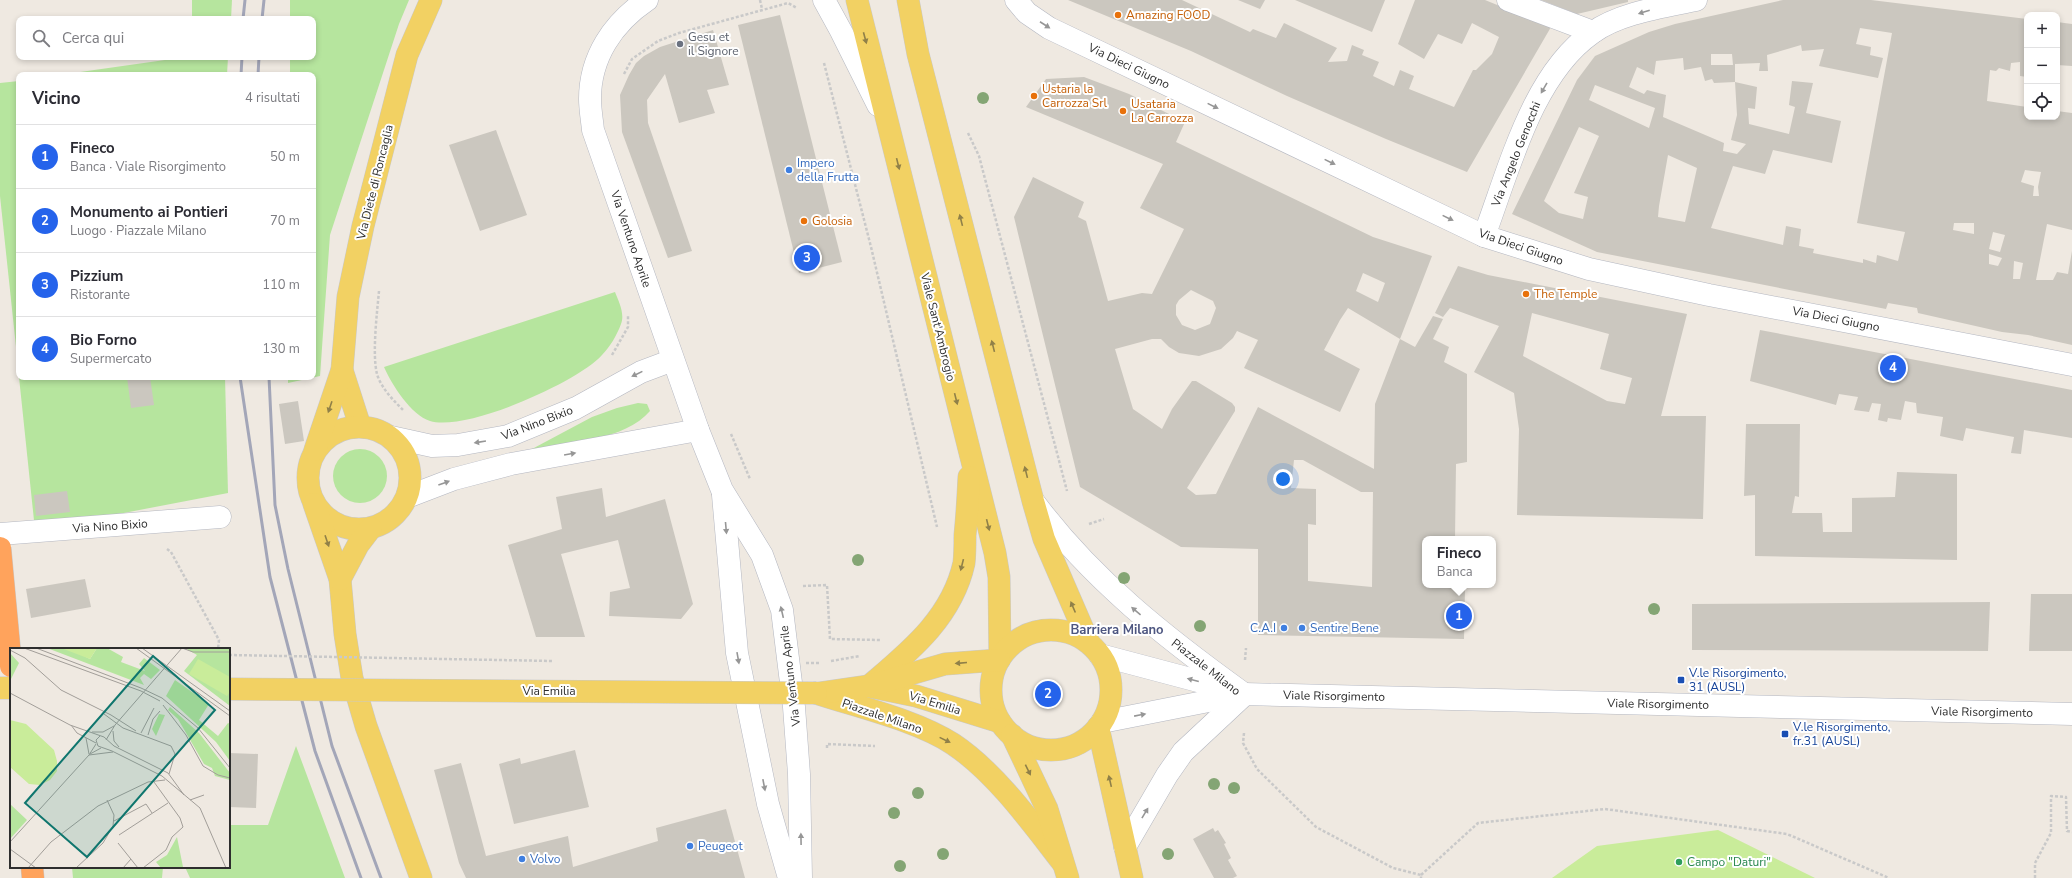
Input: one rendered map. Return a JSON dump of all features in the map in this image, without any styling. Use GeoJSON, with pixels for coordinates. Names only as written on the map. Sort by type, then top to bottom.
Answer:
{"type":"FeatureCollection","features":[{"type":"Feature","properties":{"kind":"highway"},"geometry":{"type":"LineString","coordinates":[[0,548],[10,655]]}},
{"type":"Feature","properties":{"kind":"highway"},"geometry":{"type":"LineString","coordinates":[[32,868],[33,878]]}},
{"type":"Feature","properties":{"kind":"main road","name":"Via Diete di Roncaglia"},"geometry":{"type":"LineString","coordinates":[[315,450],[342,370],[348,297],[363,226],[407,55],[431,0]]}},
{"type":"Feature","properties":{"kind":"main road","name":"Viale Sant'Ambrogio"},"geometry":{"type":"LineString","coordinates":[[857,0],[995,553],[999,577],[1000,659]]}},
{"type":"Feature","properties":{"kind":"main road"},"geometry":{"type":"LineString","coordinates":[[908,0],[918,54],[1044,539],[1095,649],[1108,671],[1111,688],[1109,706],[1100,725],[1091,735],[1076,745],[1060,750],[1043,750],[1032,746],[1006,729]]}},
{"type":"Feature","properties":{"kind":"main road","name":"Via Diete di Roncaglia"},"geometry":{"type":"LineString","coordinates":[[342,370],[360,426]]}},
{"type":"Feature","properties":{"kind":"main road"},"geometry":{"type":"LineString","coordinates":[[314,504],[325,516],[339,525],[355,529],[371,528],[386,522],[399,511],[408,497],[411,480],[408,464],[402,449],[391,437],[377,429],[360,426],[344,428],[328,436],[315,450],[308,467],[308,486],[314,504],[340,579],[345,634],[352,678],[366,726],[421,878]]}},
{"type":"Feature","properties":{"kind":"main road","name":"Piazzale Milano"},"geometry":{"type":"LineString","coordinates":[[869,686],[911,651],[942,615],[952,597],[964,563],[970,456]]}},
{"type":"Feature","properties":{"kind":"main road"},"geometry":{"type":"LineString","coordinates":[[340,579],[358,545],[371,528]]}},
{"type":"Feature","properties":{"kind":"main road"},"geometry":{"type":"LineString","coordinates":[[1065,870],[1047,810],[1006,729],[993,707],[991,690],[993,673],[1000,659],[1014,643],[1031,633],[1051,630],[1071,633],[1095,649]]}},
{"type":"Feature","properties":{"kind":"main road","name":"Via Emilia"},"geometry":{"type":"LineString","coordinates":[[230,689],[816,693],[869,686],[945,664],[1000,659]]}},
{"type":"Feature","properties":{"kind":"main road","name":"Via Emilia"},"geometry":{"type":"LineString","coordinates":[[869,686],[916,696],[1006,729]]}},
{"type":"Feature","properties":{"kind":"main road","name":"Piazzale Milano"},"geometry":{"type":"LineString","coordinates":[[816,693],[913,725],[952,744],[991,777],[1023,812],[1065,870]]}},
{"type":"Feature","properties":{"kind":"main road"},"geometry":{"type":"LineString","coordinates":[[1100,725],[1132,878]]}},
{"type":"Feature","properties":{"kind":"street","name":"Via Ventuno Aprile"},"geometry":{"type":"LineString","coordinates":[[647,0],[628,13],[613,30],[601,51],[593,75],[590,99],[593,130],[698,430],[722,490],[762,555],[782,610],[797,737],[801,878]]}},
{"type":"Feature","properties":{"kind":"street"},"geometry":{"type":"LineString","coordinates":[[824,0],[889,127]]}},
{"type":"Feature","properties":{"kind":"street","name":"Via Dieci Giugno"},"geometry":{"type":"LineString","coordinates":[[1016,0],[1027,13],[1049,28],[1484,236],[1604,272],[1709,295],[2072,365]]}},
{"type":"Feature","properties":{"kind":"street"},"geometry":{"type":"LineString","coordinates":[[1508,0],[1593,32]]}},
{"type":"Feature","properties":{"kind":"street","name":"Via Angelo Genocchi"},"geometry":{"type":"LineString","coordinates":[[1484,236],[1530,112],[1551,77],[1571,50],[1593,32],[1614,22],[1646,11],[1696,0]]}},
{"type":"Feature","properties":{"kind":"street","name":"Via Nino Bixio"},"geometry":{"type":"LineString","coordinates":[[391,437],[432,446],[458,445],[508,436],[576,408],[641,372],[673,360]]}},
{"type":"Feature","properties":{"kind":"street"},"geometry":{"type":"LineString","coordinates":[[408,497],[454,479],[511,464],[698,430]]}},
{"type":"Feature","properties":{"kind":"street","name":"Via Ventuno Aprile"},"geometry":{"type":"LineString","coordinates":[[722,490],[737,653],[768,804],[789,878]]}},
{"type":"Feature","properties":{"kind":"street","name":"Piazzale Milano"},"geometry":{"type":"LineString","coordinates":[[1033,501],[1058,534],[1120,597],[1186,652],[1244,694],[1183,752],[1167,775],[1125,847]]}},
{"type":"Feature","properties":{"kind":"street","name":"Via Nino Bixio"},"geometry":{"type":"LineString","coordinates":[[0,534],[220,517]]}},
{"type":"Feature","properties":{"kind":"street","name":"Viale Risorgimento"},"geometry":{"type":"LineString","coordinates":[[1095,649],[1244,694]]}},
{"type":"Feature","properties":{"kind":"street","name":"Viale Risorgimento"},"geometry":{"type":"LineString","coordinates":[[1100,725],[1244,694],[2072,714]]}},
{"type":"Feature","properties":{"kind":"path"},"geometry":{"type":"LineString","coordinates":[[760,0],[762,9]]}},
{"type":"Feature","properties":{"kind":"path"},"geometry":{"type":"LineString","coordinates":[[621,78],[632,59],[658,41],[679,33],[788,3],[800,10]]}},
{"type":"Feature","properties":{"kind":"path"},"geometry":{"type":"LineString","coordinates":[[824,60],[871,247],[938,532]]}},
{"type":"Feature","properties":{"kind":"path"},"geometry":{"type":"LineString","coordinates":[[979,156],[1067,491]]}},
{"type":"Feature","properties":{"kind":"path"},"geometry":{"type":"LineString","coordinates":[[380,290],[375,358],[377,375],[384,389],[409,415]]}},
{"type":"Feature","properties":{"kind":"path"},"geometry":{"type":"LineString","coordinates":[[609,360],[620,344],[628,327],[628,312]]}},
{"type":"Feature","properties":{"kind":"path"},"geometry":{"type":"LineString","coordinates":[[166,548],[171,552],[219,640],[218,648]]}},
{"type":"Feature","properties":{"kind":"path"},"geometry":{"type":"LineString","coordinates":[[800,586],[827,585],[830,639],[882,640]]}},
{"type":"Feature","properties":{"kind":"path"},"geometry":{"type":"LineString","coordinates":[[230,655],[557,662]]}},
{"type":"Feature","properties":{"kind":"path"},"geometry":{"type":"LineString","coordinates":[[798,663],[821,663],[855,658]]}},
{"type":"Feature","properties":{"kind":"path"},"geometry":{"type":"LineString","coordinates":[[1243,743],[1257,769],[1316,827],[1393,868],[1421,876],[1478,823],[1605,809],[1787,834],[1889,878]]}},
{"type":"Feature","properties":{"kind":"path"},"geometry":{"type":"LineString","coordinates":[[826,752],[827,744],[875,746]]}},
{"type":"Feature","properties":{"kind":"path"},"geometry":{"type":"LineString","coordinates":[[2035,878],[2035,863],[2051,833],[2051,796],[2066,797],[2067,831],[2072,832]]}},
{"type":"Feature","properties":{"kind":"green space"},"geometry":{"type":"Polygon","coordinates":[[[192,0],[232,0],[231,16],[192,16],[192,0]]]}},
{"type":"Feature","properties":{"kind":"green space"},"geometry":{"type":"Polygon","coordinates":[[[290,0],[409,0],[399,24],[330,235],[320,376],[316,377],[316,72],[290,72],[290,60],[316,60],[316,16],[290,16],[290,0]]]}},
{"type":"Feature","properties":{"kind":"green space"},"geometry":{"type":"Polygon","coordinates":[[[165,60],[228,60],[227,72],[80,72],[165,60]]]}},
{"type":"Feature","properties":{"kind":"green space"},"geometry":{"type":"Polygon","coordinates":[[[16,81],[16,347],[0,196],[0,83],[16,81]]]}},
{"type":"Feature","properties":{"kind":"green space"},"geometry":{"type":"Polygon","coordinates":[[[615,292],[621,308],[622,320],[613,341],[602,355],[589,366],[547,391],[494,412],[469,419],[447,422],[430,421],[416,413],[409,406],[397,390],[384,367],[615,292]]]}},
{"type":"Feature","properties":{"kind":"green space"},"geometry":{"type":"Polygon","coordinates":[[[19,380],[225,380],[228,493],[35,530],[19,380]]]}},
{"type":"Feature","properties":{"kind":"green space"},"geometry":{"type":"Polygon","coordinates":[[[288,380],[302,380],[288,383],[288,380]]]}},
{"type":"Feature","properties":{"kind":"green space"},"geometry":{"type":"Polygon","coordinates":[[[638,403],[647,404],[650,411],[639,421],[626,429],[596,439],[532,449],[592,417],[617,408],[638,403]]]}},
{"type":"Feature","properties":{"kind":"green space"},"geometry":{"type":"Polygon","coordinates":[[[360,449],[370,451],[379,457],[385,466],[387,476],[385,486],[379,495],[370,501],[360,503],[350,501],[341,495],[335,486],[333,476],[335,466],[341,457],[350,451],[360,449]]]}},
{"type":"Feature","properties":{"kind":"green space"},"geometry":{"type":"Polygon","coordinates":[[[296,746],[345,878],[190,878],[185,868],[230,868],[230,825],[268,825],[296,746]]]}},
{"type":"Feature","properties":{"kind":"green space","name":"Campo \"Daturi\""},"geometry":{"type":"Polygon","coordinates":[[[1718,830],[1815,878],[1552,878],[1597,846],[1718,830]]]}},
{"type":"Feature","properties":{"kind":"green space"},"geometry":{"type":"Polygon","coordinates":[[[72,868],[163,868],[162,878],[73,878],[72,868]]]}},
{"type":"Feature","properties":{"kind":"building"},"geometry":{"type":"Polygon","coordinates":[[[1068,0],[1182,0],[1250,32],[1253,29],[1276,38],[1284,23],[1337,48],[1328,62],[1347,61],[1352,45],[1364,50],[1362,55],[1379,62],[1373,76],[1394,86],[1400,70],[1414,76],[1409,89],[1454,107],[1473,70],[1476,70],[1492,54],[1499,37],[1472,23],[1462,44],[1438,34],[1424,59],[1398,44],[1415,0],[1485,0],[1551,27],[1467,172],[1287,96],[1191,51],[1068,0]]]}},
{"type":"Feature","properties":{"kind":"building"},"geometry":{"type":"Polygon","coordinates":[[[1238,0],[1265,0],[1260,9],[1238,0]]]}},
{"type":"Feature","properties":{"kind":"building"},"geometry":{"type":"Polygon","coordinates":[[[1295,0],[1385,0],[1372,32],[1295,0]]]}},
{"type":"Feature","properties":{"kind":"building"},"geometry":{"type":"Polygon","coordinates":[[[1541,0],[1628,0],[1628,2],[1577,14],[1541,0]]]}},
{"type":"Feature","properties":{"kind":"building"},"geometry":{"type":"Polygon","coordinates":[[[1783,0],[1871,0],[2024,19],[2024,77],[2020,76],[2020,62],[2011,63],[2010,71],[1999,68],[1996,71],[1990,70],[1987,101],[2024,107],[2024,120],[2060,120],[2060,111],[2072,113],[2072,230],[2047,224],[2036,280],[2053,280],[2057,272],[2068,274],[2072,251],[2072,345],[2028,335],[2002,332],[1918,313],[1917,308],[1888,303],[1886,309],[1597,252],[1512,214],[1577,80],[1595,56],[1649,32],[1675,24],[1783,0]],[[1860,28],[1856,44],[1871,47],[1870,55],[1883,58],[1878,78],[1819,66],[1824,49],[1802,51],[1801,45],[1767,55],[1768,71],[1759,71],[1760,63],[1735,64],[1735,82],[1757,87],[1755,109],[1748,108],[1749,124],[1789,134],[1795,107],[1789,105],[1792,81],[1813,83],[1806,113],[1841,121],[1832,163],[1773,150],[1765,174],[1733,166],[1711,228],[1783,245],[1786,226],[1801,229],[1799,246],[1814,249],[1813,253],[1863,263],[1863,259],[1876,263],[1877,255],[1898,261],[1905,232],[1857,223],[1892,33],[1860,28]],[[1711,54],[1711,65],[1733,65],[1732,54],[1711,54]],[[1683,58],[1656,61],[1654,75],[1637,67],[1629,87],[1644,94],[1647,90],[1666,95],[1663,117],[1724,143],[1723,151],[1737,154],[1746,144],[1731,140],[1737,115],[1735,82],[1714,83],[1712,79],[1705,81],[1701,67],[1684,70],[1683,58]],[[1595,85],[1589,100],[1649,128],[1655,108],[1595,85]],[[1579,127],[1544,201],[1559,213],[1583,219],[1588,197],[1574,193],[1599,136],[1579,127]],[[1668,155],[1658,217],[1685,222],[1697,168],[1668,155]],[[2025,170],[2021,182],[2034,186],[2033,196],[2039,196],[2038,187],[2041,172],[2025,170]],[[1954,223],[1953,230],[1974,234],[1974,223],[1954,223]],[[1993,232],[1989,249],[2000,252],[2005,235],[1993,232]],[[1989,254],[1989,264],[1998,266],[2002,258],[1989,254]],[[2014,261],[2013,279],[2020,279],[2023,263],[2014,261]]]}},
{"type":"Feature","properties":{"kind":"building"},"geometry":{"type":"Polygon","coordinates":[[[780,15],[842,262],[799,273],[738,25],[780,15]]]}},
{"type":"Feature","properties":{"kind":"building"},"geometry":{"type":"Polygon","coordinates":[[[2060,22],[2072,24],[2072,66],[2060,65],[2060,22]]]}},
{"type":"Feature","properties":{"kind":"building"},"geometry":{"type":"Polygon","coordinates":[[[713,30],[729,85],[707,90],[715,113],[679,123],[665,74],[647,100],[648,123],[692,251],[668,258],[622,132],[620,95],[636,63],[644,56],[660,47],[713,30]]]}},
{"type":"Feature","properties":{"kind":"building"},"geometry":{"type":"Polygon","coordinates":[[[1084,77],[1129,94],[1185,122],[1176,142],[1373,237],[1432,256],[1400,339],[1415,347],[1433,316],[1443,319],[1433,339],[1449,347],[1444,362],[1467,374],[1467,462],[1456,464],[1455,536],[1422,536],[1422,588],[1465,589],[1464,639],[1258,635],[1258,549],[1181,547],[1080,487],[1014,217],[1033,177],[1084,202],[1078,217],[1086,221],[1108,301],[1142,293],[1152,294],[1184,229],[1140,208],[1163,164],[1026,107],[1046,79],[1084,77]],[[1363,273],[1356,291],[1378,302],[1385,283],[1363,273]],[[1191,290],[1179,300],[1176,305],[1176,315],[1182,325],[1195,330],[1210,324],[1216,308],[1213,301],[1191,290]],[[1348,308],[1324,350],[1360,369],[1340,412],[1244,368],[1258,340],[1237,331],[1233,338],[1221,349],[1199,356],[1179,353],[1169,347],[1161,339],[1152,339],[1115,349],[1133,409],[1162,429],[1172,409],[1192,381],[1196,381],[1232,403],[1235,407],[1235,411],[1187,488],[1196,495],[1216,494],[1258,407],[1374,469],[1375,404],[1400,339],[1348,308]],[[1294,460],[1291,488],[1316,489],[1316,525],[1308,524],[1308,581],[1372,587],[1373,492],[1361,492],[1303,460],[1294,460]]]}},
{"type":"Feature","properties":{"kind":"building"},"geometry":{"type":"Polygon","coordinates":[[[496,130],[527,215],[480,231],[449,145],[496,130]]]}},
{"type":"Feature","properties":{"kind":"building"},"geometry":{"type":"Polygon","coordinates":[[[1458,266],[1488,275],[1687,314],[1661,416],[1706,416],[1703,519],[1517,515],[1519,429],[1514,393],[1474,372],[1499,326],[1450,308],[1443,317],[1435,313],[1458,266]],[[1532,313],[1523,356],[1607,401],[1625,404],[1632,378],[1600,369],[1609,334],[1532,313]]]}},
{"type":"Feature","properties":{"kind":"building"},"geometry":{"type":"Polygon","coordinates":[[[1760,330],[2072,390],[2072,438],[2024,430],[2021,454],[2011,453],[2014,437],[1966,428],[1963,441],[1940,436],[1943,417],[1917,413],[1916,403],[1905,401],[1901,420],[1888,418],[1887,422],[1878,420],[1881,404],[1872,403],[1869,412],[1854,410],[1858,397],[1839,394],[1836,405],[1750,381],[1760,330]]]}},
{"type":"Feature","properties":{"kind":"building"},"geometry":{"type":"Polygon","coordinates":[[[127,380],[150,380],[154,405],[131,408],[127,380]]]}},
{"type":"Feature","properties":{"kind":"building"},"geometry":{"type":"Polygon","coordinates":[[[298,401],[304,441],[285,444],[279,404],[298,401]]]}},
{"type":"Feature","properties":{"kind":"building"},"geometry":{"type":"Polygon","coordinates":[[[1746,424],[1800,424],[1799,497],[1795,496],[1792,513],[1822,513],[1823,532],[1852,532],[1852,498],[1895,497],[1897,472],[1957,474],[1957,560],[1755,556],[1755,495],[1744,496],[1746,424]]]}},
{"type":"Feature","properties":{"kind":"building"},"geometry":{"type":"Polygon","coordinates":[[[602,488],[606,517],[665,499],[693,604],[681,619],[609,616],[610,592],[630,588],[618,540],[561,554],[585,637],[536,637],[508,545],[562,529],[556,497],[602,488]]]}},
{"type":"Feature","properties":{"kind":"building"},"geometry":{"type":"Polygon","coordinates":[[[67,491],[70,512],[36,516],[34,495],[67,491]]]}},
{"type":"Feature","properties":{"kind":"building"},"geometry":{"type":"Polygon","coordinates":[[[85,579],[91,607],[31,618],[26,589],[85,579]]]}},
{"type":"Feature","properties":{"kind":"building"},"geometry":{"type":"Polygon","coordinates":[[[2031,594],[2072,594],[2072,651],[2029,651],[2031,594]]]}},
{"type":"Feature","properties":{"kind":"building"},"geometry":{"type":"Polygon","coordinates":[[[1990,602],[1988,651],[1692,650],[1692,604],[1990,602]]]}},
{"type":"Feature","properties":{"kind":"building"},"geometry":{"type":"Polygon","coordinates":[[[575,750],[589,807],[514,824],[499,764],[520,758],[521,764],[575,750]]]}},
{"type":"Feature","properties":{"kind":"building"},"geometry":{"type":"Polygon","coordinates":[[[230,753],[258,754],[256,808],[230,807],[230,753]]]}},
{"type":"Feature","properties":{"kind":"building"},"geometry":{"type":"Polygon","coordinates":[[[461,763],[486,856],[568,836],[573,867],[658,841],[656,828],[726,809],[745,878],[466,878],[459,863],[434,770],[461,763]]]}},
{"type":"Feature","properties":{"kind":"building"},"geometry":{"type":"Polygon","coordinates":[[[1213,828],[1215,832],[1218,830],[1226,843],[1224,844],[1231,858],[1228,860],[1237,876],[1233,878],[1214,878],[1193,839],[1213,828]]]}},
{"type":"Feature","properties":{"kind":"railway"},"geometry":{"type":"LineString","coordinates":[[243,16],[245,0]]}},
{"type":"Feature","properties":{"kind":"railway"},"geometry":{"type":"LineString","coordinates":[[262,16],[264,0]]}},
{"type":"Feature","properties":{"kind":"railway"},"geometry":{"type":"LineString","coordinates":[[241,72],[242,60]]}},
{"type":"Feature","properties":{"kind":"railway"},"geometry":{"type":"LineString","coordinates":[[258,72],[259,60]]}},
{"type":"Feature","properties":{"kind":"railway"},"geometry":{"type":"LineString","coordinates":[[240,380],[270,577],[315,751],[361,878]]}},
{"type":"Feature","properties":{"kind":"railway"},"geometry":{"type":"LineString","coordinates":[[269,380],[275,505],[288,569],[332,746],[381,878]]}},
{"type":"Feature","properties":{"kind":"place","name":"Amazing FOOD"},"geometry":{"type":"Point","coordinates":[1118,15]}},
{"type":"Feature","properties":{"kind":"place","name":"Gesu et il Signore"},"geometry":{"type":"Point","coordinates":[680,44]}},
{"type":"Feature","properties":{"kind":"place","name":"Ustaria la Carrozza Srl"},"geometry":{"type":"Point","coordinates":[1034,96]}},
{"type":"Feature","properties":{"kind":"place","name":"Usataria La Carrozza"},"geometry":{"type":"Point","coordinates":[1123,111]}},
{"type":"Feature","properties":{"kind":"place","name":"Impero della Frutta"},"geometry":{"type":"Point","coordinates":[789,170]}},
{"type":"Feature","properties":{"kind":"place","name":"Golosia"},"geometry":{"type":"Point","coordinates":[804,221]}},
{"type":"Feature","properties":{"kind":"place","name":"Pizzium"},"geometry":{"type":"Point","coordinates":[807,258]}},
{"type":"Feature","properties":{"kind":"place","name":"The Temple"},"geometry":{"type":"Point","coordinates":[1526,294]}},
{"type":"Feature","properties":{"kind":"place","name":"Bio Forno"},"geometry":{"type":"Point","coordinates":[1893,368]}},
{"type":"Feature","properties":{"kind":"place","name":"Fineco"},"geometry":{"type":"Point","coordinates":[1459,616]}},
{"type":"Feature","properties":{"kind":"place","name":"C.A.I"},"geometry":{"type":"Point","coordinates":[1284,628]}},
{"type":"Feature","properties":{"kind":"place","name":"Sentire Bene"},"geometry":{"type":"Point","coordinates":[1302,628]}},
{"type":"Feature","properties":{"kind":"place","name":"V.le Risorgimento, 31 (AUSL)"},"geometry":{"type":"Point","coordinates":[1681,680]}},
{"type":"Feature","properties":{"kind":"place","name":"Monumento ai Pontieri"},"geometry":{"type":"Point","coordinates":[1048,694]}},
{"type":"Feature","properties":{"kind":"place","name":"V.le Risorgimento, fr.31 (AUSL)"},"geometry":{"type":"Point","coordinates":[1785,734]}},
{"type":"Feature","properties":{"kind":"place","name":"Peugeot"},"geometry":{"type":"Point","coordinates":[690,846]}},
{"type":"Feature","properties":{"kind":"place","name":"Volvo"},"geometry":{"type":"Point","coordinates":[522,859]}},
{"type":"Feature","properties":{"kind":"place","name":"Campo \"Daturi\""},"geometry":{"type":"Point","coordinates":[1679,862]}},
{"type":"Feature","properties":{"kind":"district","name":"Barriera Milano"},"geometry":{"type":"Point","coordinates":[1117,629]}}]}
